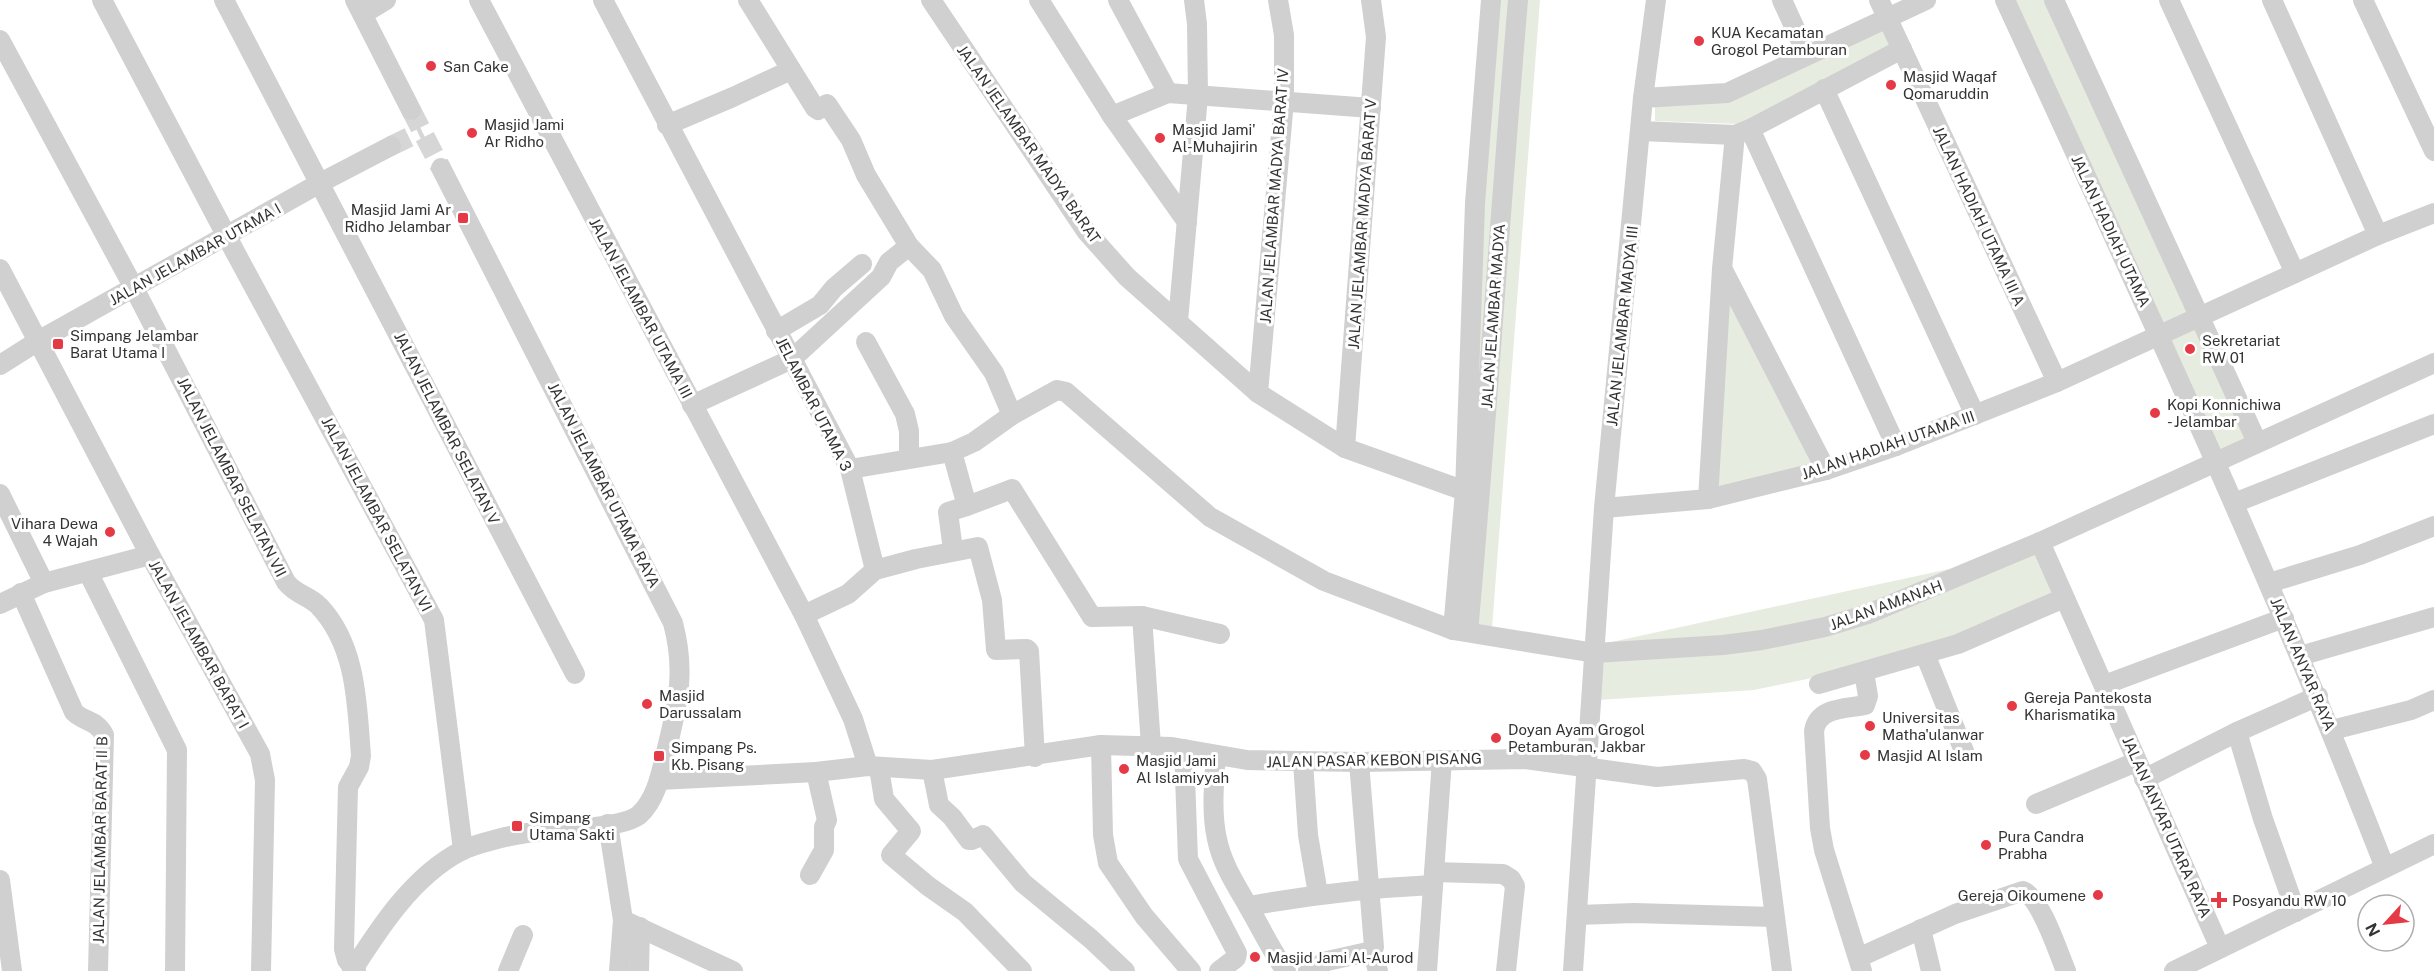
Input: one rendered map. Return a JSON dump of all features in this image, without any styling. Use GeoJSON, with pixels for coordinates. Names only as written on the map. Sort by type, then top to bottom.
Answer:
{"type":"FeatureCollection","features":[{"type":"Feature","properties":{"kind":"street","name":"JALAN JELAMBAR SELATAN VI"},"geometry":{"type":"LineString","coordinates":[[102,0],[434,620],[463,849]]}},
{"type":"Feature","properties":{"kind":"street","name":"JALAN JELAMBAR SELATAN V"},"geometry":{"type":"LineString","coordinates":[[224,0],[575,674]]}},
{"type":"Feature","properties":{"kind":"street"},"geometry":{"type":"LineString","coordinates":[[386,0],[359,7],[411,110]]}},
{"type":"Feature","properties":{"kind":"street","name":"JALAN JELAMBAR UTAMA III"},"geometry":{"type":"LineString","coordinates":[[479,0],[804,615],[853,719],[884,800],[911,831],[891,855],[928,886],[965,912],[1022,971]]}},
{"type":"Feature","properties":{"kind":"street","name":"JELAMBAR UTAMA 3"},"geometry":{"type":"LineString","coordinates":[[603,0],[723,232],[850,469],[875,570]]}},
{"type":"Feature","properties":{"kind":"street"},"geometry":{"type":"LineString","coordinates":[[748,0],[816,109],[827,104],[852,140],[866,175],[909,246],[932,270],[954,316],[994,373],[1012,415]]}},
{"type":"Feature","properties":{"kind":"street","name":"JALAN JELAMBAR MADYA BARAT"},"geometry":{"type":"LineString","coordinates":[[931,0],[1086,231],[1127,277],[1258,393],[1345,448],[1465,491]]}},
{"type":"Feature","properties":{"kind":"street"},"geometry":{"type":"LineString","coordinates":[[1040,0],[1112,116],[1187,222]]}},
{"type":"Feature","properties":{"kind":"street"},"geometry":{"type":"LineString","coordinates":[[1118,0],[1168,93]]}},
{"type":"Feature","properties":{"kind":"street"},"geometry":{"type":"LineString","coordinates":[[1178,321],[1198,96],[1197,24],[1194,0]]}},
{"type":"Feature","properties":{"kind":"street","name":"JALAN JELAMBAR MADYA BARAT IV"},"geometry":{"type":"LineString","coordinates":[[1258,393],[1284,101],[1284,35],[1278,0]]}},
{"type":"Feature","properties":{"kind":"street","name":"JALAN JELAMBAR MADYA BARAT V"},"geometry":{"type":"LineString","coordinates":[[1345,448],[1376,37],[1371,0]]}},
{"type":"Feature","properties":{"kind":"street","name":"JALAN JELAMBAR MADYA"},"geometry":{"type":"LineString","coordinates":[[1460,631],[1475,203],[1491,0]]}},
{"type":"Feature","properties":{"kind":"street","name":"JALAN JELAMBAR MADYA"},"geometry":{"type":"LineString","coordinates":[[1460,631],[1481,494],[1500,208],[1518,0]]}},
{"type":"Feature","properties":{"kind":"street","name":"JALAN JELAMBAR MADYA III"},"geometry":{"type":"LineString","coordinates":[[1574,971],[1604,508],[1643,98],[1656,0]]}},
{"type":"Feature","properties":{"kind":"street"},"geometry":{"type":"LineString","coordinates":[[1782,0],[1807,55]]}},
{"type":"Feature","properties":{"kind":"street"},"geometry":{"type":"LineString","coordinates":[[1643,98],[1727,93],[1807,55],[1883,9],[1926,0]]}},
{"type":"Feature","properties":{"kind":"street","name":"JALAN HADIAH UTAMA"},"geometry":{"type":"LineString","coordinates":[[2005,0],[2215,462]]}},
{"type":"Feature","properties":{"kind":"street"},"geometry":{"type":"LineString","coordinates":[[2054,0],[2257,442]]}},
{"type":"Feature","properties":{"kind":"street"},"geometry":{"type":"LineString","coordinates":[[2169,0],[2295,273]]}},
{"type":"Feature","properties":{"kind":"street"},"geometry":{"type":"LineString","coordinates":[[2272,0],[2378,235]]}},
{"type":"Feature","properties":{"kind":"street"},"geometry":{"type":"LineString","coordinates":[[2363,0],[2434,151]]}},
{"type":"Feature","properties":{"kind":"street","name":"JALAN HADIAH UTAMA III A"},"geometry":{"type":"LineString","coordinates":[[1883,9],[2057,382]]}},
{"type":"Feature","properties":{"kind":"street","name":"JALAN JELAMBAR SELATAN VII"},"geometry":{"type":"LineString","coordinates":[[0,40],[134,288],[286,582],[297,594],[319,606],[333,627],[347,657],[356,689],[361,756],[359,767],[348,787],[344,949],[353,970]]}},
{"type":"Feature","properties":{"kind":"street"},"geometry":{"type":"LineString","coordinates":[[1641,131],[1742,132],[1902,50]]}},
{"type":"Feature","properties":{"kind":"street"},"geometry":{"type":"LineString","coordinates":[[667,125],[792,70]]}},
{"type":"Feature","properties":{"kind":"street"},"geometry":{"type":"LineString","coordinates":[[1824,89],[1975,415]]}},
{"type":"Feature","properties":{"kind":"street"},"geometry":{"type":"LineString","coordinates":[[1112,116],[1168,93],[1371,108]]}},
{"type":"Feature","properties":{"kind":"street"},"geometry":{"type":"LineString","coordinates":[[1708,499],[1722,269],[1742,132]]}},
{"type":"Feature","properties":{"kind":"street"},"geometry":{"type":"LineString","coordinates":[[1742,132],[1896,446]]}},
{"type":"Feature","properties":{"kind":"street","name":"JALAN JELAMBAR UTAMA I"},"geometry":{"type":"LineString","coordinates":[[0,365],[38,341],[320,183],[391,146]]}},
{"type":"Feature","properties":{"kind":"street","name":"JALAN JELAMBAR UTAMA RAYA"},"geometry":{"type":"LineString","coordinates":[[441,168],[673,623],[680,648],[681,674],[674,722],[659,780],[648,803],[638,815],[629,821],[608,824]]}},
{"type":"Feature","properties":{"kind":"street"},"geometry":{"type":"LineString","coordinates":[[1477,172],[1503,176]]}},
{"type":"Feature","properties":{"kind":"street"},"geometry":{"type":"LineString","coordinates":[[1475,203],[1500,208]]}},
{"type":"Feature","properties":{"kind":"street","name":"JALAN HADIAH UTAMA III"},"geometry":{"type":"LineString","coordinates":[[1604,508],[1708,499],[1826,470],[1896,446],[2057,382],[2378,235],[2434,213]]}},
{"type":"Feature","properties":{"kind":"street"},"geometry":{"type":"LineString","coordinates":[[692,405],[792,359],[881,277],[889,262],[909,246]]}},
{"type":"Feature","properties":{"kind":"street"},"geometry":{"type":"LineString","coordinates":[[776,331],[820,305],[834,288],[862,264]]}},
{"type":"Feature","properties":{"kind":"street","name":"JALAN JELAMBAR BARAT I"},"geometry":{"type":"LineString","coordinates":[[0,269],[150,555],[260,754],[264,768],[261,971]]}},
{"type":"Feature","properties":{"kind":"street"},"geometry":{"type":"LineString","coordinates":[[1722,269],[1826,470]]}},
{"type":"Feature","properties":{"kind":"street"},"geometry":{"type":"LineString","coordinates":[[866,342],[905,414],[909,431],[909,458]]}},
{"type":"Feature","properties":{"kind":"street","name":"JALAN AMANAH"},"geometry":{"type":"LineString","coordinates":[[850,469],[952,452],[974,442],[1012,415],[1057,390],[1066,392],[1209,517],[1324,581],[1460,631],[1595,653],[1743,643],[1825,627],[1904,601],[2040,542],[2434,363]]}},
{"type":"Feature","properties":{"kind":"street"},"geometry":{"type":"LineString","coordinates":[[2234,502],[2434,424]]}},
{"type":"Feature","properties":{"kind":"street"},"geometry":{"type":"LineString","coordinates":[[952,452],[967,506]]}},
{"type":"Feature","properties":{"kind":"street","name":"JALAN ANYAR RAYA"},"geometry":{"type":"LineString","coordinates":[[2215,462],[2318,696],[2385,868]]}},
{"type":"Feature","properties":{"kind":"street"},"geometry":{"type":"LineString","coordinates":[[953,550],[948,512],[1012,489],[1089,615],[1096,619],[1142,616],[1220,634]]}},
{"type":"Feature","properties":{"kind":"street"},"geometry":{"type":"LineString","coordinates":[[0,495],[44,583]]}},
{"type":"Feature","properties":{"kind":"street"},"geometry":{"type":"LineString","coordinates":[[2269,583],[2360,555],[2434,526]]}},
{"type":"Feature","properties":{"kind":"street","name":"JALAN ANYAR UTARA RAYA"},"geometry":{"type":"LineString","coordinates":[[2040,542],[2220,948]]}},
{"type":"Feature","properties":{"kind":"street"},"geometry":{"type":"LineString","coordinates":[[804,615],[848,594],[875,570],[953,550],[979,548],[992,600],[997,651],[1028,650],[1035,757]]}},
{"type":"Feature","properties":{"kind":"street"},"geometry":{"type":"LineString","coordinates":[[0,603],[44,583],[150,555]]}},
{"type":"Feature","properties":{"kind":"street"},"geometry":{"type":"LineString","coordinates":[[87,572],[177,750],[175,971]]}},
{"type":"Feature","properties":{"kind":"street","name":"JALAN JELAMBAR BARAT II B"},"geometry":{"type":"LineString","coordinates":[[21,593],[74,712],[84,720],[98,725],[104,735],[98,971]]}},
{"type":"Feature","properties":{"kind":"street"},"geometry":{"type":"LineString","coordinates":[[1819,684],[1958,644],[2064,598]]}},
{"type":"Feature","properties":{"kind":"street"},"geometry":{"type":"LineString","coordinates":[[1142,616],[1151,746]]}},
{"type":"Feature","properties":{"kind":"street"},"geometry":{"type":"LineString","coordinates":[[2300,656],[2434,617]]}},
{"type":"Feature","properties":{"kind":"street"},"geometry":{"type":"LineString","coordinates":[[2104,686],[2284,618]]}},
{"type":"Feature","properties":{"kind":"street"},"geometry":{"type":"LineString","coordinates":[[1924,654],[1964,751]]}},
{"type":"Feature","properties":{"kind":"street"},"geometry":{"type":"LineString","coordinates":[[1864,672],[1868,696],[1865,705],[1824,713],[1817,721],[1814,731],[1820,828],[1824,850],[1861,964],[1922,929],[1956,914],[2023,891],[2032,897],[2066,971]]}},
{"type":"Feature","properties":{"kind":"street"},"geometry":{"type":"LineString","coordinates":[[2036,804],[2140,770],[2237,732],[2318,696]]}},
{"type":"Feature","properties":{"kind":"street"},"geometry":{"type":"LineString","coordinates":[[2332,730],[2411,710],[2434,700]]}},
{"type":"Feature","properties":{"kind":"street"},"geometry":{"type":"LineString","coordinates":[[2237,732],[2263,819],[2296,912]]}},
{"type":"Feature","properties":{"kind":"street"},"geometry":{"type":"LineString","coordinates":[[1101,746],[1103,835],[1108,862],[1144,916],[1191,971]]}},
{"type":"Feature","properties":{"kind":"street","name":"JALAN PASAR KEBON PISANG"},"geometry":{"type":"LineString","coordinates":[[659,780],[873,767],[932,770],[1101,746],[1151,746],[1184,749],[1246,760],[1303,762],[1525,759],[1657,777],[1744,769],[1752,771],[1757,779],[1774,917]]}},
{"type":"Feature","properties":{"kind":"street"},"geometry":{"type":"LineString","coordinates":[[1184,749],[1188,859],[1237,953],[1236,958],[1219,971]]}},
{"type":"Feature","properties":{"kind":"street"},"geometry":{"type":"LineString","coordinates":[[1216,755],[1213,790],[1217,841],[1232,882],[1248,906],[1266,943],[1286,971]]}},
{"type":"Feature","properties":{"kind":"street"},"geometry":{"type":"LineString","coordinates":[[1427,971],[1442,760]]}},
{"type":"Feature","properties":{"kind":"street"},"geometry":{"type":"LineString","coordinates":[[1303,762],[1308,835],[1318,894]]}},
{"type":"Feature","properties":{"kind":"street"},"geometry":{"type":"LineString","coordinates":[[1359,762],[1374,947],[1372,951],[1378,971]]}},
{"type":"Feature","properties":{"kind":"street"},"geometry":{"type":"LineString","coordinates":[[932,770],[939,805],[952,817],[969,840],[983,835],[1023,883],[1091,939],[1125,971]]}},
{"type":"Feature","properties":{"kind":"street"},"geometry":{"type":"LineString","coordinates":[[810,875],[824,850],[824,828],[827,823],[816,772]]}},
{"type":"Feature","properties":{"kind":"street"},"geometry":{"type":"LineString","coordinates":[[353,970],[407,894],[430,873],[463,849],[525,833],[608,824],[631,924],[639,971]]}},
{"type":"Feature","properties":{"kind":"street"},"geometry":{"type":"LineString","coordinates":[[2174,971],[2434,844]]}},
{"type":"Feature","properties":{"kind":"street"},"geometry":{"type":"LineString","coordinates":[[1248,906],[1434,878],[1503,874],[1511,879],[1515,886],[1506,971]]}},
{"type":"Feature","properties":{"kind":"street"},"geometry":{"type":"LineString","coordinates":[[0,880],[5,950],[12,971]]}},
{"type":"Feature","properties":{"kind":"street"},"geometry":{"type":"LineString","coordinates":[[1578,915],[1634,913],[1774,917],[1782,971]]}},
{"type":"Feature","properties":{"kind":"street"},"geometry":{"type":"LineString","coordinates":[[619,971],[631,924]]}},
{"type":"Feature","properties":{"kind":"street"},"geometry":{"type":"LineString","coordinates":[[631,924],[733,971]]}},
{"type":"Feature","properties":{"kind":"street"},"geometry":{"type":"LineString","coordinates":[[1922,929],[1931,971]]}},
{"type":"Feature","properties":{"kind":"street"},"geometry":{"type":"LineString","coordinates":[[508,971],[523,935]]}},
{"type":"Feature","properties":{"kind":"street"},"geometry":{"type":"LineString","coordinates":[[1308,971],[1328,961],[1372,951]]}},
{"type":"Feature","properties":{"kind":"shaded area"},"geometry":{"type":"Polygon","coordinates":[[[1483,0],[1540,0],[1492,628],[1449,627],[1483,0]]]}},
{"type":"Feature","properties":{"kind":"shaded area"},"geometry":{"type":"Polygon","coordinates":[[[2005,0],[2050,0],[2251,438],[2216,456],[2005,0]]]}},
{"type":"Feature","properties":{"kind":"shaded area"},"geometry":{"type":"Polygon","coordinates":[[[1885,23],[1897,49],[1739,124],[1655,121],[1655,106],[1728,98],[1885,23]]]}},
{"type":"Feature","properties":{"kind":"shaded area"},"geometry":{"type":"Polygon","coordinates":[[[1728,300],[1815,467],[1717,490],[1728,300]]]}},
{"type":"Feature","properties":{"kind":"shaded area"},"geometry":{"type":"Polygon","coordinates":[[[2037,550],[2059,609],[1831,674],[1754,690],[1598,700],[1607,643],[2037,550]]]}},
{"type":"Feature","properties":{"kind":"tunnel"},"geometry":{"type":"LineString","coordinates":[[411,110],[441,168]]}},
{"type":"Feature","properties":{"kind":"tunnel"},"geometry":{"type":"LineString","coordinates":[[391,146],[422,131]]}},
{"type":"Feature","properties":{"kind":"place","name":"KUA Kecamatan Grogol Petamburan"},"geometry":{"type":"Point","coordinates":[1699,41]}},
{"type":"Feature","properties":{"kind":"place","name":"San Cake"},"geometry":{"type":"Point","coordinates":[431,66]}},
{"type":"Feature","properties":{"kind":"place","name":"Masjid Waqaf Qomaruddin"},"geometry":{"type":"Point","coordinates":[1891,85]}},
{"type":"Feature","properties":{"kind":"place","name":"Masjid Jami Ar Ridho"},"geometry":{"type":"Point","coordinates":[472,133]}},
{"type":"Feature","properties":{"kind":"place","name":"Masjid Jami' Al-Muhajirin"},"geometry":{"type":"Point","coordinates":[1160,138]}},
{"type":"Feature","properties":{"kind":"place","name":"Masjid Jami Ar Ridho Jelambar"},"geometry":{"type":"Point","coordinates":[463,218]}},
{"type":"Feature","properties":{"kind":"place","name":"Simpang Jelambar Barat Utama I"},"geometry":{"type":"Point","coordinates":[58,344]}},
{"type":"Feature","properties":{"kind":"place","name":"Sekretariat RW 01"},"geometry":{"type":"Point","coordinates":[2190,349]}},
{"type":"Feature","properties":{"kind":"place","name":"Kopi Konnichiwa - Jelambar"},"geometry":{"type":"Point","coordinates":[2155,413]}},
{"type":"Feature","properties":{"kind":"place","name":"Vihara Dewa 4 Wajah"},"geometry":{"type":"Point","coordinates":[110,532]}},
{"type":"Feature","properties":{"kind":"place","name":"Masjid Darussalam"},"geometry":{"type":"Point","coordinates":[647,704]}},
{"type":"Feature","properties":{"kind":"place","name":"Gereja Pantekosta Kharismatika"},"geometry":{"type":"Point","coordinates":[2012,706]}},
{"type":"Feature","properties":{"kind":"place","name":"Universitas Matha'ulanwar"},"geometry":{"type":"Point","coordinates":[1870,726]}},
{"type":"Feature","properties":{"kind":"place","name":"Doyan Ayam Grogol Petamburan, Jakbar"},"geometry":{"type":"Point","coordinates":[1496,738]}},
{"type":"Feature","properties":{"kind":"place","name":"Masjid Al Islam"},"geometry":{"type":"Point","coordinates":[1865,755]}},
{"type":"Feature","properties":{"kind":"place","name":"Simpang Ps. Kb. Pisang"},"geometry":{"type":"Point","coordinates":[659,756]}},
{"type":"Feature","properties":{"kind":"place","name":"Masjid Jami Al Islamiyyah"},"geometry":{"type":"Point","coordinates":[1124,769]}},
{"type":"Feature","properties":{"kind":"place","name":"Simpang Utama Sakti"},"geometry":{"type":"Point","coordinates":[517,826]}},
{"type":"Feature","properties":{"kind":"place","name":"Pura Candra Prabha"},"geometry":{"type":"Point","coordinates":[1986,845]}},
{"type":"Feature","properties":{"kind":"place","name":"Gereja Oikoumene"},"geometry":{"type":"Point","coordinates":[2098,895]}},
{"type":"Feature","properties":{"kind":"place","name":"Posyandu RW 10"},"geometry":{"type":"Point","coordinates":[2219,900]}},
{"type":"Feature","properties":{"kind":"place","name":"Masjid Jami Al-Aurod"},"geometry":{"type":"Point","coordinates":[1255,957]}}]}
